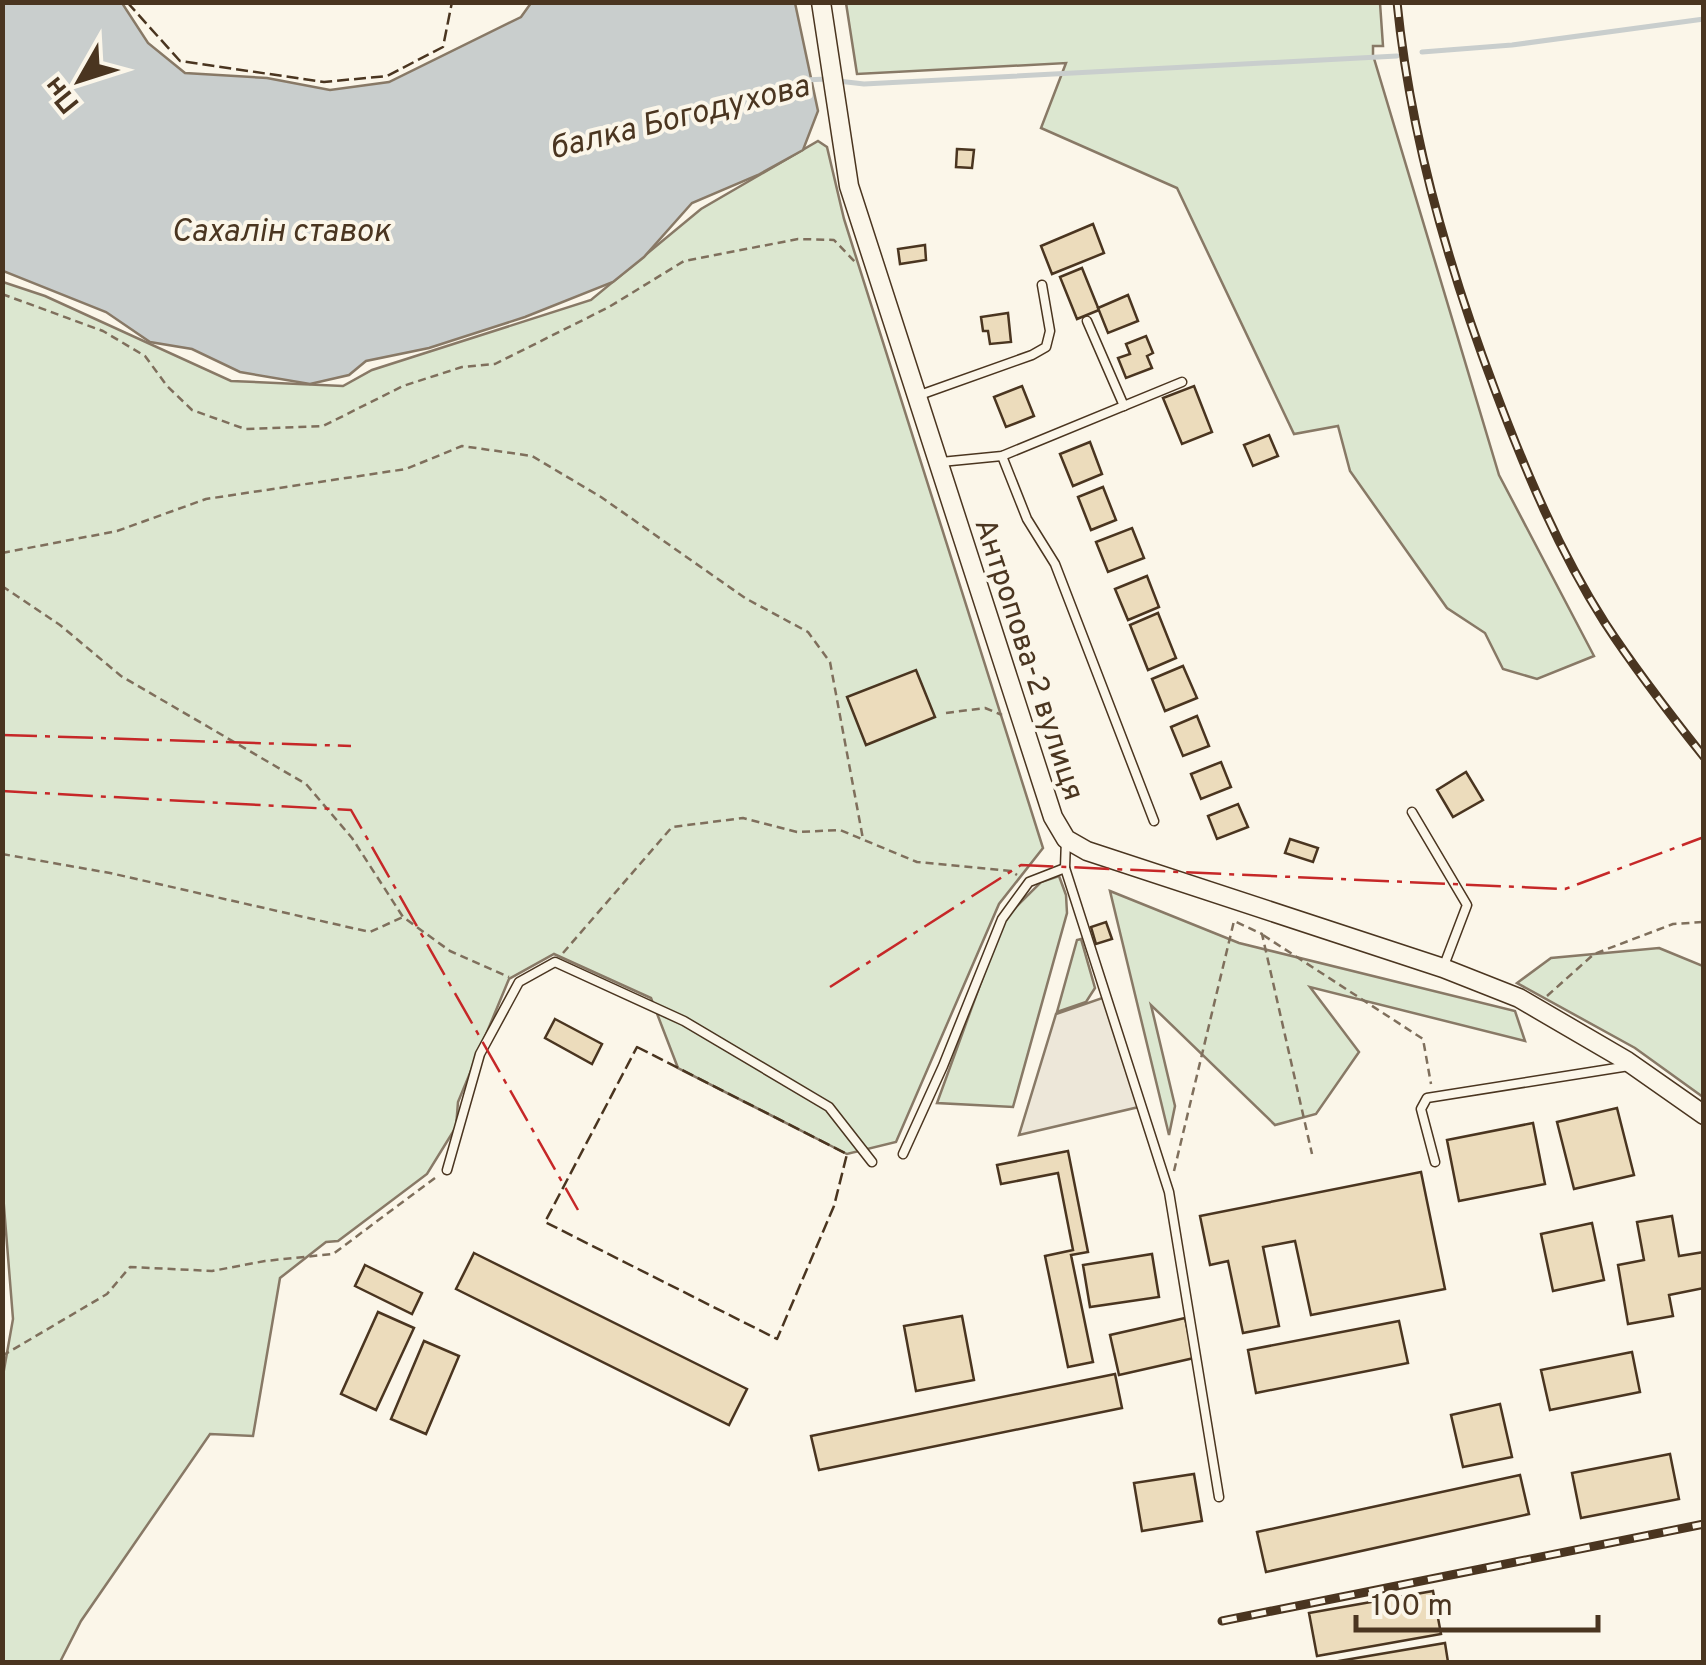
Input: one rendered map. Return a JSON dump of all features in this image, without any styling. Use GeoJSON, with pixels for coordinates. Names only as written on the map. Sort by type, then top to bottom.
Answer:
{"type":"FeatureCollection","features":[{"type":"Feature","properties":{"kind":"street","name":"Антропова-2 вулиця"},"geometry":{"type":"LineString","coordinates":[[820,2],[849,186],[871,262],[1052,816],[1066,839],[1087,851],[1443,968],[1535,1007],[1633,1065],[1704,1115]]}},
{"type":"Feature","properties":{"kind":"lane"},"geometry":{"type":"LineString","coordinates":[[915,396],[1046,347],[1050,331],[1042,286]]}},
{"type":"Feature","properties":{"kind":"lane"},"geometry":{"type":"LineString","coordinates":[[1086,321],[1124,406]]}},
{"type":"Feature","properties":{"kind":"lane"},"geometry":{"type":"LineString","coordinates":[[936,462],[1002,456],[1182,382]]}},
{"type":"Feature","properties":{"kind":"lane"},"geometry":{"type":"LineString","coordinates":[[1002,456],[1027,519],[1055,564],[1154,821]]}},
{"type":"Feature","properties":{"kind":"lane"},"geometry":{"type":"LineString","coordinates":[[1412,812],[1467,905],[1443,968]]}},
{"type":"Feature","properties":{"kind":"lane"},"geometry":{"type":"LineString","coordinates":[[1066,839],[1065,868],[1169,1192],[1220,1497]]}},
{"type":"Feature","properties":{"kind":"lane"},"geometry":{"type":"LineString","coordinates":[[904,1154],[944,1066],[1002,918],[1029,882],[1065,868]]}},
{"type":"Feature","properties":{"kind":"lane"},"geometry":{"type":"LineString","coordinates":[[447,1170],[480,1054],[520,982],[555,962],[684,1021],[828,1107],[872,1162]]}},
{"type":"Feature","properties":{"kind":"lane"},"geometry":{"type":"LineString","coordinates":[[1435,1162],[1421,1110],[1427,1098],[1633,1065]]}},
{"type":"Feature","properties":{"kind":"path"},"geometry":{"type":"LineString","coordinates":[[2,294],[103,331],[145,356],[167,386],[192,410],[245,429],[322,426],[404,386],[462,367],[495,364],[609,307],[684,260],[798,238],[834,240],[854,264],[871,262]]}},
{"type":"Feature","properties":{"kind":"path"},"geometry":{"type":"LineString","coordinates":[[2,553],[117,532],[206,499],[406,469],[462,446],[532,456],[600,497],[745,598],[808,632],[830,662],[863,839]]}},
{"type":"Feature","properties":{"kind":"path"},"geometry":{"type":"LineString","coordinates":[[2,586],[60,625],[121,676],[306,784],[352,838],[403,917],[450,950],[520,982]]}},
{"type":"Feature","properties":{"kind":"path"},"geometry":{"type":"LineString","coordinates":[[946,713],[985,708],[1022,723]]}},
{"type":"Feature","properties":{"kind":"path"},"geometry":{"type":"LineString","coordinates":[[555,962],[672,827],[742,818],[797,832],[840,830],[917,862],[1011,871],[1029,882]]}},
{"type":"Feature","properties":{"kind":"path"},"geometry":{"type":"LineString","coordinates":[[2,854],[110,873],[370,932],[403,917]]}},
{"type":"Feature","properties":{"kind":"path"},"geometry":{"type":"LineString","coordinates":[[1169,1192],[1234,920],[1262,934],[1423,1040],[1433,1097]]}},
{"type":"Feature","properties":{"kind":"path"},"geometry":{"type":"LineString","coordinates":[[1535,1007],[1594,954],[1674,924],[1704,922]]}},
{"type":"Feature","properties":{"kind":"path"},"geometry":{"type":"LineString","coordinates":[[1262,934],[1312,1154]]}},
{"type":"Feature","properties":{"kind":"path"},"geometry":{"type":"LineString","coordinates":[[2,1356],[107,1294],[130,1267],[212,1271],[265,1260],[332,1254],[447,1170]]}},
{"type":"Feature","properties":{"kind":"green space"},"geometry":{"type":"Polygon","coordinates":[[[846,3],[1380,3],[1383,46],[1373,46],[1373,55],[1499,475],[1594,656],[1537,679],[1503,669],[1485,633],[1447,608],[1350,471],[1338,426],[1294,434],[1177,188],[1041,128],[1066,63],[857,74],[846,3]]]}},
{"type":"Feature","properties":{"kind":"green space"},"geometry":{"type":"Polygon","coordinates":[[[818,141],[827,147],[844,219],[1043,848],[999,904],[896,1142],[847,1154],[678,1068],[651,998],[554,954],[509,979],[458,1102],[456,1127],[427,1174],[338,1241],[326,1242],[280,1278],[253,1436],[210,1434],[81,1621],[60,1662],[3,1662],[2,1381],[13,1319],[3,1194],[3,282],[45,296],[231,381],[343,386],[372,370],[591,300],[701,209],[818,141]]]}},
{"type":"Feature","properties":{"kind":"green space"},"geometry":{"type":"Polygon","coordinates":[[[1059,876],[1067,913],[1013,1107],[937,1103],[1004,919],[1041,882],[1059,876]]]}},
{"type":"Feature","properties":{"kind":"green space"},"geometry":{"type":"Polygon","coordinates":[[[1110,891],[1239,943],[1515,1011],[1525,1041],[1310,987],[1359,1052],[1316,1114],[1275,1125],[1151,1005],[1175,1106],[1169,1135],[1110,891]]]}},
{"type":"Feature","properties":{"kind":"green space"},"geometry":{"type":"Polygon","coordinates":[[[1081,939],[1095,988],[1086,1002],[1057,1012],[1077,940],[1081,939]]]}},
{"type":"Feature","properties":{"kind":"green space"},"geometry":{"type":"Polygon","coordinates":[[[1659,948],[1703,966],[1703,1097],[1635,1048],[1517,983],[1551,958],[1659,948]]]}},
{"type":"Feature","properties":{"kind":"shaded area"},"geometry":{"type":"Polygon","coordinates":[[[1108,996],[1143,1106],[1019,1135],[1056,1014],[1108,996]]]}},
{"type":"Feature","properties":{"kind":"water","name":"Сахалін ставок"},"geometry":{"type":"Polygon","coordinates":[[[2,3],[122,3],[148,43],[185,73],[267,78],[330,90],[389,82],[521,17],[531,3],[795,3],[818,111],[803,150],[758,175],[692,203],[644,257],[613,282],[525,317],[429,348],[366,361],[349,375],[310,384],[240,372],[192,349],[150,342],[106,312],[3,271],[2,3]]]}},
{"type":"Feature","properties":{"kind":"building"},"geometry":{"type":"Polygon","coordinates":[[[957,149],[974,150],[972,168],[956,167],[957,149]]]}},
{"type":"Feature","properties":{"kind":"building"},"geometry":{"type":"Polygon","coordinates":[[[1093,224],[1104,253],[1052,274],[1041,246],[1093,224]]]}},
{"type":"Feature","properties":{"kind":"building"},"geometry":{"type":"Polygon","coordinates":[[[925,245],[926,260],[900,264],[898,249],[925,245]]]}},
{"type":"Feature","properties":{"kind":"building"},"geometry":{"type":"Polygon","coordinates":[[[1082,268],[1099,310],[1077,319],[1060,277],[1082,268]]]}},
{"type":"Feature","properties":{"kind":"building"},"geometry":{"type":"Polygon","coordinates":[[[1128,295],[1138,321],[1108,333],[1098,308],[1128,295]]]}},
{"type":"Feature","properties":{"kind":"building"},"geometry":{"type":"Polygon","coordinates":[[[1008,313],[1011,342],[990,344],[981,317],[1008,313]]]}},
{"type":"Feature","properties":{"kind":"building"},"geometry":{"type":"Polygon","coordinates":[[[1146,336],[1153,353],[1147,356],[1152,368],[1126,378],[1118,358],[1130,354],[1126,344],[1146,336]]]}},
{"type":"Feature","properties":{"kind":"building"},"geometry":{"type":"Polygon","coordinates":[[[1022,386],[1034,416],[1006,427],[994,397],[1022,386]]]}},
{"type":"Feature","properties":{"kind":"building"},"geometry":{"type":"Polygon","coordinates":[[[1194,386],[1212,432],[1182,444],[1163,398],[1194,386]]]}},
{"type":"Feature","properties":{"kind":"building"},"geometry":{"type":"Polygon","coordinates":[[[1269,435],[1278,456],[1253,466],[1244,445],[1269,435]]]}},
{"type":"Feature","properties":{"kind":"building"},"geometry":{"type":"Polygon","coordinates":[[[1090,442],[1102,474],[1073,486],[1060,454],[1090,442]]]}},
{"type":"Feature","properties":{"kind":"building"},"geometry":{"type":"Polygon","coordinates":[[[1103,487],[1116,520],[1091,530],[1078,497],[1103,487]]]}},
{"type":"Feature","properties":{"kind":"building"},"geometry":{"type":"Polygon","coordinates":[[[1132,528],[1144,558],[1108,572],[1096,542],[1132,528]]]}},
{"type":"Feature","properties":{"kind":"building"},"geometry":{"type":"Polygon","coordinates":[[[1147,576],[1159,607],[1128,620],[1115,589],[1147,576]]]}},
{"type":"Feature","properties":{"kind":"building"},"geometry":{"type":"Polygon","coordinates":[[[1158,613],[1176,658],[1148,670],[1130,625],[1158,613]]]}},
{"type":"Feature","properties":{"kind":"building"},"geometry":{"type":"Polygon","coordinates":[[[1183,666],[1197,698],[1165,711],[1152,679],[1183,666]]]}},
{"type":"Feature","properties":{"kind":"building"},"geometry":{"type":"Polygon","coordinates":[[[916,670],[935,717],[866,745],[847,697],[916,670]]]}},
{"type":"Feature","properties":{"kind":"building"},"geometry":{"type":"Polygon","coordinates":[[[1197,716],[1209,746],[1183,756],[1171,727],[1197,716]]]}},
{"type":"Feature","properties":{"kind":"building"},"geometry":{"type":"Polygon","coordinates":[[[1221,762],[1231,787],[1201,799],[1191,774],[1221,762]]]}},
{"type":"Feature","properties":{"kind":"building"},"geometry":{"type":"Polygon","coordinates":[[[1466,772],[1483,800],[1453,817],[1437,790],[1466,772]]]}},
{"type":"Feature","properties":{"kind":"building"},"geometry":{"type":"Polygon","coordinates":[[[1238,804],[1248,827],[1217,839],[1208,816],[1238,804]]]}},
{"type":"Feature","properties":{"kind":"building"},"geometry":{"type":"Polygon","coordinates":[[[1290,839],[1318,848],[1313,862],[1285,853],[1290,839]]]}},
{"type":"Feature","properties":{"kind":"building"},"geometry":{"type":"Polygon","coordinates":[[[1106,922],[1112,939],[1096,944],[1091,927],[1106,922]]]}},
{"type":"Feature","properties":{"kind":"building"},"geometry":{"type":"Polygon","coordinates":[[[555,1019],[602,1044],[592,1064],[545,1038],[555,1019]]]}},
{"type":"Feature","properties":{"kind":"building"},"geometry":{"type":"Polygon","coordinates":[[[1617,1108],[1634,1175],[1574,1189],[1557,1122],[1617,1108]]]}},
{"type":"Feature","properties":{"kind":"building"},"geometry":{"type":"Polygon","coordinates":[[[1533,1123],[1545,1184],[1459,1201],[1447,1140],[1533,1123]]]}},
{"type":"Feature","properties":{"kind":"building"},"geometry":{"type":"Polygon","coordinates":[[[1068,1151],[1088,1252],[1071,1255],[1093,1362],[1068,1367],[1045,1256],[1073,1250],[1058,1173],[1001,1184],[997,1165],[1068,1151]]]}},
{"type":"Feature","properties":{"kind":"building"},"geometry":{"type":"Polygon","coordinates":[[[1421,1172],[1445,1289],[1311,1315],[1295,1241],[1263,1247],[1279,1326],[1243,1333],[1228,1261],[1210,1265],[1200,1216],[1421,1172]]]}},
{"type":"Feature","properties":{"kind":"building"},"geometry":{"type":"Polygon","coordinates":[[[1672,1216],[1679,1256],[1704,1252],[1704,1288],[1669,1295],[1673,1316],[1628,1324],[1618,1265],[1644,1260],[1637,1222],[1672,1216]]]}},
{"type":"Feature","properties":{"kind":"building"},"geometry":{"type":"Polygon","coordinates":[[[1592,1223],[1604,1280],[1553,1291],[1541,1234],[1592,1223]]]}},
{"type":"Feature","properties":{"kind":"building"},"geometry":{"type":"Polygon","coordinates":[[[474,1253],[747,1389],[729,1425],[456,1289],[474,1253]]]}},
{"type":"Feature","properties":{"kind":"building"},"geometry":{"type":"Polygon","coordinates":[[[1152,1254],[1159,1297],[1090,1307],[1083,1265],[1152,1254]]]}},
{"type":"Feature","properties":{"kind":"building"},"geometry":{"type":"Polygon","coordinates":[[[365,1265],[422,1293],[412,1314],[355,1286],[365,1265]]]}},
{"type":"Feature","properties":{"kind":"building"},"geometry":{"type":"Polygon","coordinates":[[[378,1312],[414,1328],[376,1410],[341,1394],[378,1312]]]}},
{"type":"Feature","properties":{"kind":"building"},"geometry":{"type":"Polygon","coordinates":[[[962,1316],[974,1380],[916,1391],[904,1326],[962,1316]]]}},
{"type":"Feature","properties":{"kind":"building"},"geometry":{"type":"Polygon","coordinates":[[[1185,1318],[1194,1358],[1119,1375],[1110,1335],[1185,1318]]]}},
{"type":"Feature","properties":{"kind":"building"},"geometry":{"type":"Polygon","coordinates":[[[1399,1321],[1408,1363],[1256,1393],[1248,1350],[1399,1321]]]}},
{"type":"Feature","properties":{"kind":"building"},"geometry":{"type":"Polygon","coordinates":[[[424,1341],[459,1356],[426,1434],[391,1419],[424,1341]]]}},
{"type":"Feature","properties":{"kind":"building"},"geometry":{"type":"Polygon","coordinates":[[[1632,1352],[1640,1392],[1550,1410],[1541,1370],[1632,1352]]]}},
{"type":"Feature","properties":{"kind":"building"},"geometry":{"type":"Polygon","coordinates":[[[1115,1374],[1122,1408],[819,1470],[811,1436],[1115,1374]]]}},
{"type":"Feature","properties":{"kind":"building"},"geometry":{"type":"Polygon","coordinates":[[[1500,1404],[1512,1457],[1463,1467],[1451,1415],[1500,1404]]]}},
{"type":"Feature","properties":{"kind":"building"},"geometry":{"type":"Polygon","coordinates":[[[1670,1454],[1679,1499],[1581,1518],[1572,1473],[1670,1454]]]}},
{"type":"Feature","properties":{"kind":"building"},"geometry":{"type":"Polygon","coordinates":[[[1194,1474],[1202,1521],[1142,1531],[1134,1483],[1194,1474]]]}},
{"type":"Feature","properties":{"kind":"building"},"geometry":{"type":"Polygon","coordinates":[[[1520,1475],[1529,1514],[1266,1572],[1257,1532],[1520,1475]]]}},
{"type":"Feature","properties":{"kind":"building"},"geometry":{"type":"Polygon","coordinates":[[[1433,1591],[1441,1634],[1317,1656],[1309,1613],[1433,1591]]]}},
{"type":"Feature","properties":{"kind":"building"},"geometry":{"type":"Polygon","coordinates":[[[1445,1643],[1448,1662],[1333,1662],[1445,1643]]]}},
{"type":"Feature","properties":{"kind":"waterway","name":"балка Богодухова"},"geometry":{"type":"LineString","coordinates":[[1422,52],[1512,45],[1704,19]]}},
{"type":"Feature","properties":{"kind":"waterway","name":"балка Богодухова"},"geometry":{"type":"LineString","coordinates":[[838,81],[864,84],[1397,56]]}},
{"type":"Feature","properties":{"kind":"waterway","name":"балка Богодухова"},"geometry":{"type":"LineString","coordinates":[[804,80],[827,79]]}},
{"type":"Feature","properties":{"kind":"railway"},"geometry":{"type":"LineString","coordinates":[[1397,2],[1411,101],[1433,199],[1462,296],[1518,450],[1588,596],[1640,674],[1704,757]]}},
{"type":"Feature","properties":{"kind":"railway"},"geometry":{"type":"LineString","coordinates":[[1222,1621],[1704,1524]]}},
{"type":"Feature","properties":{"kind":"fence"},"geometry":{"type":"LineString","coordinates":[[127,2],[180,61],[324,82],[387,76],[443,47],[452,2]]}},
{"type":"Feature","properties":{"kind":"fence"},"geometry":{"type":"LineString","coordinates":[[637,1047],[847,1154],[834,1206],[777,1339],[545,1222],[637,1047]]}},
{"type":"Feature","properties":{"kind":"power"},"geometry":{"type":"LineString","coordinates":[[2,735],[351,746]]}},
{"type":"Feature","properties":{"kind":"power"},"geometry":{"type":"LineString","coordinates":[[2,791],[351,810],[578,1210]]}},
{"type":"Feature","properties":{"kind":"power"},"geometry":{"type":"LineString","coordinates":[[830,987],[1021,865],[1565,889],[1704,837]]}}]}
